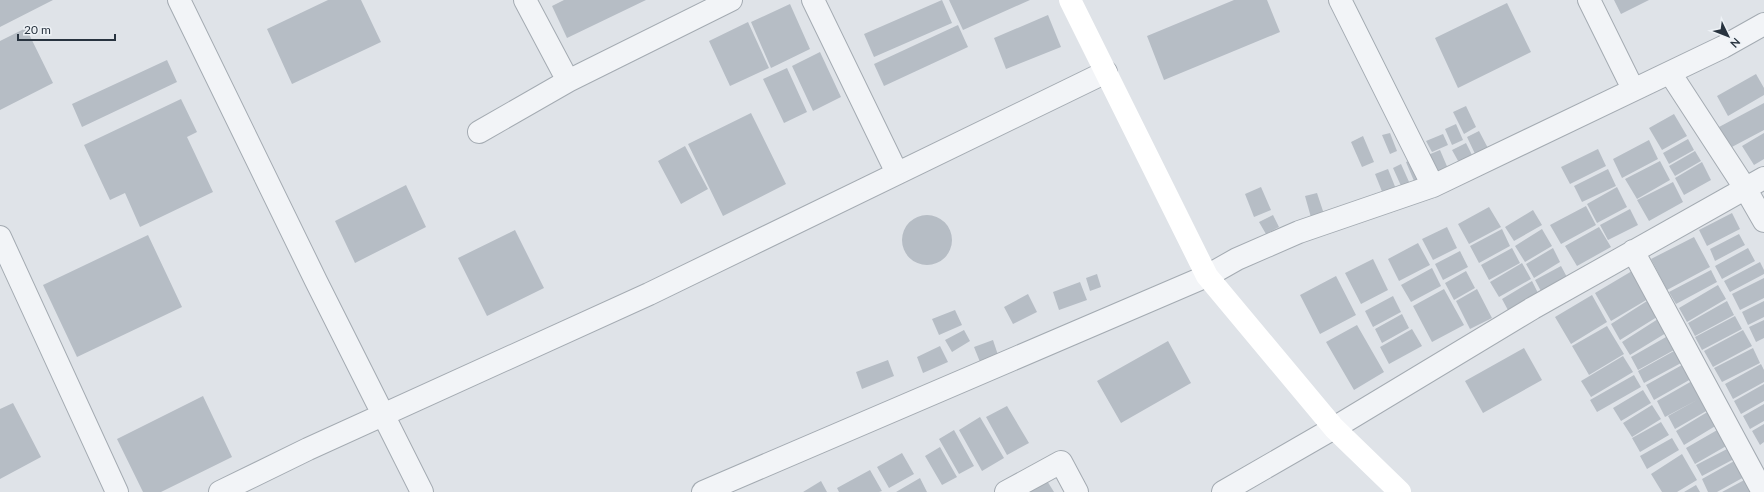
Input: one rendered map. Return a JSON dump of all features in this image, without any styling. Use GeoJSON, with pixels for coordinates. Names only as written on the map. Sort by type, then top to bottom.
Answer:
{"type":"FeatureCollection","features":[{"type":"Feature","properties":{"kind":"street"},"geometry":{"type":"LineString","coordinates":[[179,0],[422,492]]}},
{"type":"Feature","properties":{"kind":"street"},"geometry":{"type":"LineString","coordinates":[[525,0],[568,81]]}},
{"type":"Feature","properties":{"kind":"street"},"geometry":{"type":"LineString","coordinates":[[480,132],[568,81],[731,0]]}},
{"type":"Feature","properties":{"kind":"street"},"geometry":{"type":"LineString","coordinates":[[813,0],[897,173]]}},
{"type":"Feature","properties":{"kind":"street"},"geometry":{"type":"LineString","coordinates":[[1070,0],[1207,276],[1334,428],[1400,492]]}},
{"type":"Feature","properties":{"kind":"street"},"geometry":{"type":"LineString","coordinates":[[1340,0],[1433,186]]}},
{"type":"Feature","properties":{"kind":"street"},"geometry":{"type":"LineString","coordinates":[[1589,0],[1633,89]]}},
{"type":"Feature","properties":{"kind":"street"},"geometry":{"type":"LineString","coordinates":[[703,492],[1207,276],[1237,258],[1299,232],[1433,186],[1633,89],[1670,73],[1723,47],[1764,24]]}},
{"type":"Feature","properties":{"kind":"street"},"geometry":{"type":"LineString","coordinates":[[220,492],[308,449],[649,294],[1106,72]]}},
{"type":"Feature","properties":{"kind":"street"},"geometry":{"type":"LineString","coordinates":[[1670,73],[1745,188],[1764,221]]}},
{"type":"Feature","properties":{"kind":"street"},"geometry":{"type":"LineString","coordinates":[[1223,492],[1334,428],[1533,308],[1764,178]]}},
{"type":"Feature","properties":{"kind":"street"},"geometry":{"type":"LineString","coordinates":[[0,237],[117,492]]}},
{"type":"Feature","properties":{"kind":"street"},"geometry":{"type":"LineString","coordinates":[[1632,252],[1763,492]]}},
{"type":"Feature","properties":{"kind":"street"},"geometry":{"type":"LineString","coordinates":[[1006,492],[1061,462],[1077,492]]}},
{"type":"Feature","properties":{"kind":"building"},"geometry":{"type":"Polygon","coordinates":[[[0,0],[53,0],[0,27],[0,0]]]}},
{"type":"Feature","properties":{"kind":"building"},"geometry":{"type":"Polygon","coordinates":[[[328,0],[361,0],[381,42],[292,84],[267,29],[328,0]]]}},
{"type":"Feature","properties":{"kind":"building"},"geometry":{"type":"Polygon","coordinates":[[[564,0],[646,0],[567,38],[552,6],[564,0]]]}},
{"type":"Feature","properties":{"kind":"building"},"geometry":{"type":"Polygon","coordinates":[[[942,0],[952,23],[874,57],[864,34],[942,0]]]}},
{"type":"Feature","properties":{"kind":"building"},"geometry":{"type":"Polygon","coordinates":[[[949,0],[1030,0],[963,30],[949,0]]]}},
{"type":"Feature","properties":{"kind":"building"},"geometry":{"type":"Polygon","coordinates":[[[1234,0],[1267,0],[1280,32],[1164,80],[1147,36],[1234,0]]]}},
{"type":"Feature","properties":{"kind":"building"},"geometry":{"type":"Polygon","coordinates":[[[1614,0],[1649,0],[1621,14],[1614,0]]]}},
{"type":"Feature","properties":{"kind":"building"},"geometry":{"type":"Polygon","coordinates":[[[1507,3],[1531,52],[1458,88],[1435,38],[1507,3]]]}},
{"type":"Feature","properties":{"kind":"building"},"geometry":{"type":"Polygon","coordinates":[[[790,4],[810,49],[771,68],[751,22],[790,4]]]}},
{"type":"Feature","properties":{"kind":"building"},"geometry":{"type":"Polygon","coordinates":[[[1048,15],[1061,47],[1006,69],[994,38],[1048,15]]]}},
{"type":"Feature","properties":{"kind":"building"},"geometry":{"type":"Polygon","coordinates":[[[748,22],[769,68],[730,86],[709,41],[748,22]]]}},
{"type":"Feature","properties":{"kind":"building"},"geometry":{"type":"Polygon","coordinates":[[[958,25],[968,47],[884,86],[874,64],[958,25]]]}},
{"type":"Feature","properties":{"kind":"building"},"geometry":{"type":"Polygon","coordinates":[[[26,28],[53,83],[0,110],[0,41],[26,28]]]}},
{"type":"Feature","properties":{"kind":"building"},"geometry":{"type":"Polygon","coordinates":[[[820,52],[841,97],[813,111],[792,66],[820,52]]]}},
{"type":"Feature","properties":{"kind":"building"},"geometry":{"type":"Polygon","coordinates":[[[167,60],[177,82],[82,127],[72,104],[167,60]]]}},
{"type":"Feature","properties":{"kind":"building"},"geometry":{"type":"Polygon","coordinates":[[[787,68],[807,112],[784,123],[763,79],[787,68]]]}},
{"type":"Feature","properties":{"kind":"building"},"geometry":{"type":"Polygon","coordinates":[[[1756,74],[1764,88],[1764,95],[1728,116],[1717,96],[1756,74]]]}},
{"type":"Feature","properties":{"kind":"building"},"geometry":{"type":"Polygon","coordinates":[[[181,99],[197,132],[187,137],[213,192],[140,227],[125,193],[110,200],[84,145],[181,99]]]}},
{"type":"Feature","properties":{"kind":"building"},"geometry":{"type":"Polygon","coordinates":[[[1764,103],[1764,130],[1730,148],[1719,127],[1764,103]]]}},
{"type":"Feature","properties":{"kind":"building"},"geometry":{"type":"Polygon","coordinates":[[[1466,106],[1476,127],[1464,134],[1453,112],[1466,106]]]}},
{"type":"Feature","properties":{"kind":"building"},"geometry":{"type":"Polygon","coordinates":[[[751,113],[786,184],[723,216],[688,144],[751,113]]]}},
{"type":"Feature","properties":{"kind":"building"},"geometry":{"type":"Polygon","coordinates":[[[1674,114],[1687,136],[1662,150],[1649,128],[1674,114]]]}},
{"type":"Feature","properties":{"kind":"building"},"geometry":{"type":"Polygon","coordinates":[[[1456,124],[1463,140],[1452,145],[1445,129],[1456,124]]]}},
{"type":"Feature","properties":{"kind":"building"},"geometry":{"type":"Polygon","coordinates":[[[1479,131],[1490,152],[1477,158],[1467,137],[1479,131]]]}},
{"type":"Feature","properties":{"kind":"building"},"geometry":{"type":"Polygon","coordinates":[[[1390,133],[1397,151],[1390,154],[1382,135],[1390,133]]]}},
{"type":"Feature","properties":{"kind":"building"},"geometry":{"type":"Polygon","coordinates":[[[1764,133],[1764,159],[1754,165],[1742,146],[1764,133]]]}},
{"type":"Feature","properties":{"kind":"building"},"geometry":{"type":"Polygon","coordinates":[[[1443,134],[1448,145],[1432,152],[1426,141],[1443,134]]]}},
{"type":"Feature","properties":{"kind":"building"},"geometry":{"type":"Polygon","coordinates":[[[1363,136],[1374,162],[1362,167],[1351,142],[1363,136]]]}},
{"type":"Feature","properties":{"kind":"building"},"geometry":{"type":"Polygon","coordinates":[[[1688,139],[1694,150],[1669,164],[1663,153],[1688,139]]]}},
{"type":"Feature","properties":{"kind":"building"},"geometry":{"type":"Polygon","coordinates":[[[1649,140],[1658,159],[1622,178],[1613,159],[1649,140]]]}},
{"type":"Feature","properties":{"kind":"building"},"geometry":{"type":"Polygon","coordinates":[[[1466,143],[1475,161],[1462,168],[1452,150],[1466,143]]]}},
{"type":"Feature","properties":{"kind":"building"},"geometry":{"type":"Polygon","coordinates":[[[685,146],[708,189],[681,204],[658,161],[685,146]]]}},
{"type":"Feature","properties":{"kind":"building"},"geometry":{"type":"Polygon","coordinates":[[[1598,149],[1606,166],[1570,184],[1561,167],[1598,149]]]}},
{"type":"Feature","properties":{"kind":"building"},"geometry":{"type":"Polygon","coordinates":[[[1440,150],[1449,171],[1437,176],[1428,155],[1440,150]]]}},
{"type":"Feature","properties":{"kind":"building"},"geometry":{"type":"Polygon","coordinates":[[[1695,151],[1701,161],[1675,176],[1669,166],[1695,151]]]}},
{"type":"Feature","properties":{"kind":"building"},"geometry":{"type":"Polygon","coordinates":[[[1416,158],[1424,177],[1414,181],[1406,162],[1416,158]]]}},
{"type":"Feature","properties":{"kind":"building"},"geometry":{"type":"Polygon","coordinates":[[[1660,161],[1670,180],[1637,199],[1625,179],[1660,161]]]}},
{"type":"Feature","properties":{"kind":"building"},"geometry":{"type":"Polygon","coordinates":[[[1702,162],[1711,180],[1684,195],[1675,178],[1702,162]]]}},
{"type":"Feature","properties":{"kind":"building"},"geometry":{"type":"Polygon","coordinates":[[[1401,164],[1410,184],[1402,188],[1393,168],[1401,164]]]}},
{"type":"Feature","properties":{"kind":"building"},"geometry":{"type":"Polygon","coordinates":[[[1388,169],[1398,194],[1385,199],[1375,174],[1388,169]]]}},
{"type":"Feature","properties":{"kind":"building"},"geometry":{"type":"Polygon","coordinates":[[[1608,169],[1616,186],[1582,202],[1574,186],[1608,169]]]}},
{"type":"Feature","properties":{"kind":"building"},"geometry":{"type":"Polygon","coordinates":[[[1673,182],[1683,202],[1649,221],[1637,200],[1673,182]]]}},
{"type":"Feature","properties":{"kind":"building"},"geometry":{"type":"Polygon","coordinates":[[[406,185],[426,227],[355,263],[335,221],[406,185]]]}},
{"type":"Feature","properties":{"kind":"building"},"geometry":{"type":"Polygon","coordinates":[[[1261,187],[1271,210],[1254,217],[1245,194],[1261,187]]]}},
{"type":"Feature","properties":{"kind":"building"},"geometry":{"type":"Polygon","coordinates":[[[1617,187],[1627,207],[1597,223],[1587,204],[1617,187]]]}},
{"type":"Feature","properties":{"kind":"building"},"geometry":{"type":"Polygon","coordinates":[[[1317,193],[1325,217],[1312,221],[1305,196],[1317,193]]]}},
{"type":"Feature","properties":{"kind":"building"},"geometry":{"type":"Polygon","coordinates":[[[1586,206],[1596,225],[1561,244],[1550,225],[1586,206]]]}},
{"type":"Feature","properties":{"kind":"building"},"geometry":{"type":"Polygon","coordinates":[[[1489,207],[1501,227],[1469,244],[1458,224],[1489,207]]]}},
{"type":"Feature","properties":{"kind":"building"},"geometry":{"type":"Polygon","coordinates":[[[1630,209],[1638,225],[1608,240],[1600,225],[1630,209]]]}},
{"type":"Feature","properties":{"kind":"building"},"geometry":{"type":"Polygon","coordinates":[[[1533,210],[1542,225],[1514,241],[1505,227],[1533,210]]]}},
{"type":"Feature","properties":{"kind":"building"},"geometry":{"type":"Polygon","coordinates":[[[1732,213],[1740,229],[1707,246],[1699,230],[1732,213]]]}},
{"type":"Feature","properties":{"kind":"building"},"geometry":{"type":"Polygon","coordinates":[[[932,215],[937,216],[945,222],[951,230],[951,250],[945,258],[937,264],[922,265],[917,264],[909,258],[903,250],[902,235],[903,230],[909,222],[917,216],[932,215]]]}},
{"type":"Feature","properties":{"kind":"building"},"geometry":{"type":"Polygon","coordinates":[[[1273,215],[1279,227],[1266,234],[1259,222],[1273,215]]]}},
{"type":"Feature","properties":{"kind":"building"},"geometry":{"type":"Polygon","coordinates":[[[1447,227],[1457,248],[1433,260],[1422,239],[1447,227]]]}},
{"type":"Feature","properties":{"kind":"building"},"geometry":{"type":"Polygon","coordinates":[[[1599,227],[1611,247],[1577,266],[1565,246],[1599,227]]]}},
{"type":"Feature","properties":{"kind":"building"},"geometry":{"type":"Polygon","coordinates":[[[1502,229],[1510,246],[1479,263],[1470,246],[1502,229]]]}},
{"type":"Feature","properties":{"kind":"building"},"geometry":{"type":"Polygon","coordinates":[[[1542,229],[1552,246],[1525,262],[1515,246],[1542,229]]]}},
{"type":"Feature","properties":{"kind":"building"},"geometry":{"type":"Polygon","coordinates":[[[515,230],[544,288],[487,316],[458,258],[515,230]]]}},
{"type":"Feature","properties":{"kind":"building"},"geometry":{"type":"Polygon","coordinates":[[[1739,234],[1745,245],[1715,261],[1710,249],[1739,234]]]}},
{"type":"Feature","properties":{"kind":"building"},"geometry":{"type":"Polygon","coordinates":[[[148,235],[182,307],[77,357],[43,285],[148,235]]]}},
{"type":"Feature","properties":{"kind":"building"},"geometry":{"type":"Polygon","coordinates":[[[1694,237],[1710,267],[1667,290],[1651,259],[1694,237]]]}},
{"type":"Feature","properties":{"kind":"building"},"geometry":{"type":"Polygon","coordinates":[[[1418,243],[1430,265],[1399,281],[1388,259],[1418,243]]]}},
{"type":"Feature","properties":{"kind":"building"},"geometry":{"type":"Polygon","coordinates":[[[1512,248],[1520,263],[1489,280],[1481,265],[1512,248]]]}},
{"type":"Feature","properties":{"kind":"building"},"geometry":{"type":"Polygon","coordinates":[[[1553,248],[1560,262],[1534,278],[1526,264],[1553,248]]]}},
{"type":"Feature","properties":{"kind":"building"},"geometry":{"type":"Polygon","coordinates":[[[1748,248],[1755,261],[1722,279],[1715,266],[1748,248]]]}},
{"type":"Feature","properties":{"kind":"building"},"geometry":{"type":"Polygon","coordinates":[[[1460,251],[1468,267],[1443,280],[1435,264],[1460,251]]]}},
{"type":"Feature","properties":{"kind":"building"},"geometry":{"type":"Polygon","coordinates":[[[1373,259],[1388,290],[1361,304],[1345,273],[1373,259]]]}},
{"type":"Feature","properties":{"kind":"building"},"geometry":{"type":"Polygon","coordinates":[[[1760,262],[1764,270],[1764,274],[1730,292],[1724,281],[1760,262]]]}},
{"type":"Feature","properties":{"kind":"building"},"geometry":{"type":"Polygon","coordinates":[[[1522,263],[1531,279],[1499,297],[1490,282],[1522,263]]]}},
{"type":"Feature","properties":{"kind":"building"},"geometry":{"type":"Polygon","coordinates":[[[1561,266],[1568,279],[1542,293],[1535,280],[1561,266]]]}},
{"type":"Feature","properties":{"kind":"building"},"geometry":{"type":"Polygon","coordinates":[[[1432,268],[1441,286],[1411,302],[1401,285],[1432,268]]]}},
{"type":"Feature","properties":{"kind":"building"},"geometry":{"type":"Polygon","coordinates":[[[1711,270],[1717,282],[1676,304],[1669,292],[1711,270]]]}},
{"type":"Feature","properties":{"kind":"building"},"geometry":{"type":"Polygon","coordinates":[[[1466,271],[1475,288],[1454,300],[1445,283],[1466,271]]]}},
{"type":"Feature","properties":{"kind":"building"},"geometry":{"type":"Polygon","coordinates":[[[1632,271],[1648,299],[1611,321],[1595,293],[1632,271]]]}},
{"type":"Feature","properties":{"kind":"building"},"geometry":{"type":"Polygon","coordinates":[[[1097,274],[1101,287],[1090,291],[1086,278],[1097,274]]]}},
{"type":"Feature","properties":{"kind":"building"},"geometry":{"type":"Polygon","coordinates":[[[1336,276],[1356,315],[1320,334],[1300,295],[1336,276]]]}},
{"type":"Feature","properties":{"kind":"building"},"geometry":{"type":"Polygon","coordinates":[[[1764,278],[1764,298],[1740,310],[1732,294],[1764,278]]]}},
{"type":"Feature","properties":{"kind":"building"},"geometry":{"type":"Polygon","coordinates":[[[1532,281],[1539,295],[1509,312],[1502,299],[1532,281]]]}},
{"type":"Feature","properties":{"kind":"building"},"geometry":{"type":"Polygon","coordinates":[[[1080,282],[1087,300],[1059,310],[1053,292],[1080,282]]]}},
{"type":"Feature","properties":{"kind":"building"},"geometry":{"type":"Polygon","coordinates":[[[1718,285],[1726,299],[1687,322],[1679,308],[1718,285]]]}},
{"type":"Feature","properties":{"kind":"building"},"geometry":{"type":"Polygon","coordinates":[[[1444,289],[1464,325],[1432,342],[1413,306],[1444,289]]]}},
{"type":"Feature","properties":{"kind":"building"},"geometry":{"type":"Polygon","coordinates":[[[1477,289],[1492,318],[1470,329],[1456,301],[1477,289]]]}},
{"type":"Feature","properties":{"kind":"building"},"geometry":{"type":"Polygon","coordinates":[[[1028,294],[1037,312],[1013,324],[1004,307],[1028,294]]]}},
{"type":"Feature","properties":{"kind":"building"},"geometry":{"type":"Polygon","coordinates":[[[1592,295],[1607,322],[1571,344],[1555,317],[1592,295]]]}},
{"type":"Feature","properties":{"kind":"building"},"geometry":{"type":"Polygon","coordinates":[[[1393,296],[1401,312],[1373,327],[1365,311],[1393,296]]]}},
{"type":"Feature","properties":{"kind":"building"},"geometry":{"type":"Polygon","coordinates":[[[1647,301],[1657,317],[1620,340],[1611,324],[1647,301]]]}},
{"type":"Feature","properties":{"kind":"building"},"geometry":{"type":"Polygon","coordinates":[[[1727,301],[1734,315],[1695,336],[1688,323],[1727,301]]]}},
{"type":"Feature","properties":{"kind":"building"},"geometry":{"type":"Polygon","coordinates":[[[1764,301],[1764,317],[1748,325],[1742,312],[1764,301]]]}},
{"type":"Feature","properties":{"kind":"building"},"geometry":{"type":"Polygon","coordinates":[[[955,310],[962,325],[939,335],[932,319],[955,310]]]}},
{"type":"Feature","properties":{"kind":"building"},"geometry":{"type":"Polygon","coordinates":[[[1402,314],[1409,328],[1382,343],[1375,329],[1402,314]]]}},
{"type":"Feature","properties":{"kind":"building"},"geometry":{"type":"Polygon","coordinates":[[[1735,316],[1742,329],[1702,350],[1695,337],[1735,316]]]}},
{"type":"Feature","properties":{"kind":"building"},"geometry":{"type":"Polygon","coordinates":[[[1658,319],[1666,333],[1630,355],[1622,342],[1658,319]]]}},
{"type":"Feature","properties":{"kind":"building"},"geometry":{"type":"Polygon","coordinates":[[[1764,320],[1764,338],[1756,342],[1749,327],[1764,320]]]}},
{"type":"Feature","properties":{"kind":"building"},"geometry":{"type":"Polygon","coordinates":[[[1357,325],[1384,372],[1354,390],[1326,342],[1357,325]]]}},
{"type":"Feature","properties":{"kind":"building"},"geometry":{"type":"Polygon","coordinates":[[[1607,326],[1624,354],[1589,375],[1572,346],[1607,326]]]}},
{"type":"Feature","properties":{"kind":"building"},"geometry":{"type":"Polygon","coordinates":[[[1412,329],[1422,346],[1389,364],[1380,347],[1412,329]]]}},
{"type":"Feature","properties":{"kind":"building"},"geometry":{"type":"Polygon","coordinates":[[[964,330],[970,341],[952,352],[945,340],[964,330]]]}},
{"type":"Feature","properties":{"kind":"building"},"geometry":{"type":"Polygon","coordinates":[[[1743,330],[1752,346],[1713,367],[1704,351],[1743,330]]]}},
{"type":"Feature","properties":{"kind":"building"},"geometry":{"type":"Polygon","coordinates":[[[1666,337],[1674,350],[1638,370],[1631,357],[1666,337]]]}},
{"type":"Feature","properties":{"kind":"building"},"geometry":{"type":"Polygon","coordinates":[[[993,340],[998,355],[980,362],[974,347],[993,340]]]}},
{"type":"Feature","properties":{"kind":"building"},"geometry":{"type":"Polygon","coordinates":[[[1168,341],[1191,383],[1121,423],[1097,381],[1168,341]]]}},
{"type":"Feature","properties":{"kind":"building"},"geometry":{"type":"Polygon","coordinates":[[[940,346],[948,362],[923,373],[917,357],[940,346]]]}},
{"type":"Feature","properties":{"kind":"building"},"geometry":{"type":"Polygon","coordinates":[[[1524,348],[1542,380],[1483,413],[1465,381],[1524,348]]]}},
{"type":"Feature","properties":{"kind":"building"},"geometry":{"type":"Polygon","coordinates":[[[1753,348],[1760,363],[1722,382],[1714,368],[1753,348]]]}},
{"type":"Feature","properties":{"kind":"building"},"geometry":{"type":"Polygon","coordinates":[[[1674,351],[1681,363],[1644,383],[1638,371],[1674,351]]]}},
{"type":"Feature","properties":{"kind":"building"},"geometry":{"type":"Polygon","coordinates":[[[1623,356],[1633,372],[1591,397],[1581,381],[1623,356]]]}},
{"type":"Feature","properties":{"kind":"building"},"geometry":{"type":"Polygon","coordinates":[[[888,360],[894,376],[862,389],[856,372],[888,360]]]}},
{"type":"Feature","properties":{"kind":"building"},"geometry":{"type":"Polygon","coordinates":[[[1761,364],[1764,370],[1764,382],[1733,399],[1725,384],[1761,364]]]}},
{"type":"Feature","properties":{"kind":"building"},"geometry":{"type":"Polygon","coordinates":[[[1682,365],[1691,379],[1654,400],[1646,385],[1682,365]]]}},
{"type":"Feature","properties":{"kind":"building"},"geometry":{"type":"Polygon","coordinates":[[[1634,375],[1641,387],[1597,412],[1590,400],[1634,375]]]}},
{"type":"Feature","properties":{"kind":"building"},"geometry":{"type":"Polygon","coordinates":[[[1692,381],[1708,410],[1675,429],[1668,416],[1697,400],[1665,417],[1657,401],[1692,381]]]}},
{"type":"Feature","properties":{"kind":"building"},"geometry":{"type":"Polygon","coordinates":[[[1764,384],[1764,401],[1741,414],[1734,401],[1764,384]]]}},
{"type":"Feature","properties":{"kind":"building"},"geometry":{"type":"Polygon","coordinates":[[[1643,390],[1651,403],[1621,421],[1613,408],[1643,390]]]}},
{"type":"Feature","properties":{"kind":"building"},"geometry":{"type":"Polygon","coordinates":[[[203,396],[232,457],[161,492],[143,492],[117,439],[203,396]]]}},
{"type":"Feature","properties":{"kind":"building"},"geometry":{"type":"Polygon","coordinates":[[[13,403],[41,457],[0,479],[0,409],[13,403]]]}},
{"type":"Feature","properties":{"kind":"building"},"geometry":{"type":"Polygon","coordinates":[[[1764,404],[1764,421],[1750,429],[1743,416],[1764,404]]]}},
{"type":"Feature","properties":{"kind":"building"},"geometry":{"type":"Polygon","coordinates":[[[1652,405],[1661,419],[1632,437],[1623,423],[1652,405]]]}},
{"type":"Feature","properties":{"kind":"building"},"geometry":{"type":"Polygon","coordinates":[[[1007,406],[1029,443],[1007,455],[986,417],[1007,406]]]}},
{"type":"Feature","properties":{"kind":"building"},"geometry":{"type":"Polygon","coordinates":[[[1709,411],[1717,425],[1684,445],[1676,431],[1709,411]]]}},
{"type":"Feature","properties":{"kind":"building"},"geometry":{"type":"Polygon","coordinates":[[[980,417],[1004,458],[982,471],[959,430],[980,417]]]}},
{"type":"Feature","properties":{"kind":"building"},"geometry":{"type":"Polygon","coordinates":[[[1661,422],[1669,435],[1640,452],[1632,438],[1661,422]]]}},
{"type":"Feature","properties":{"kind":"building"},"geometry":{"type":"Polygon","coordinates":[[[1764,424],[1764,442],[1760,445],[1752,431],[1764,424]]]}},
{"type":"Feature","properties":{"kind":"building"},"geometry":{"type":"Polygon","coordinates":[[[1719,429],[1728,445],[1695,464],[1686,448],[1719,429]]]}},
{"type":"Feature","properties":{"kind":"building"},"geometry":{"type":"Polygon","coordinates":[[[954,430],[974,466],[959,474],[939,439],[954,430]]]}},
{"type":"Feature","properties":{"kind":"building"},"geometry":{"type":"Polygon","coordinates":[[[1672,438],[1679,450],[1647,469],[1640,456],[1672,438]]]}},
{"type":"Feature","properties":{"kind":"building"},"geometry":{"type":"Polygon","coordinates":[[[940,447],[957,477],[942,485],[925,456],[940,447]]]}},
{"type":"Feature","properties":{"kind":"building"},"geometry":{"type":"Polygon","coordinates":[[[1729,448],[1734,459],[1702,476],[1696,465],[1729,448]]]}},
{"type":"Feature","properties":{"kind":"building"},"geometry":{"type":"Polygon","coordinates":[[[902,453],[914,474],[889,488],[877,467],[902,453]]]}},
{"type":"Feature","properties":{"kind":"building"},"geometry":{"type":"Polygon","coordinates":[[[1682,454],[1697,480],[1677,492],[1662,492],[1651,474],[1682,454]]]}},
{"type":"Feature","properties":{"kind":"building"},"geometry":{"type":"Polygon","coordinates":[[[1736,460],[1746,476],[1717,492],[1708,492],[1702,479],[1736,460]]]}},
{"type":"Feature","properties":{"kind":"building"},"geometry":{"type":"Polygon","coordinates":[[[870,470],[882,491],[839,492],[837,488],[870,470]]]}},
{"type":"Feature","properties":{"kind":"building"},"geometry":{"type":"Polygon","coordinates":[[[1044,476],[1054,492],[1016,492],[1044,476]]]}},
{"type":"Feature","properties":{"kind":"building"},"geometry":{"type":"Polygon","coordinates":[[[920,478],[927,492],[896,492],[920,478]]]}},
{"type":"Feature","properties":{"kind":"building"},"geometry":{"type":"Polygon","coordinates":[[[1748,478],[1754,489],[1750,492],[1722,492],[1748,478]]]}},
{"type":"Feature","properties":{"kind":"building"},"geometry":{"type":"Polygon","coordinates":[[[821,481],[827,492],[803,492],[821,481]]]}},
{"type":"Feature","properties":{"kind":"building"},"geometry":{"type":"Polygon","coordinates":[[[1696,485],[1700,492],[1684,492],[1696,485]]]}}]}
